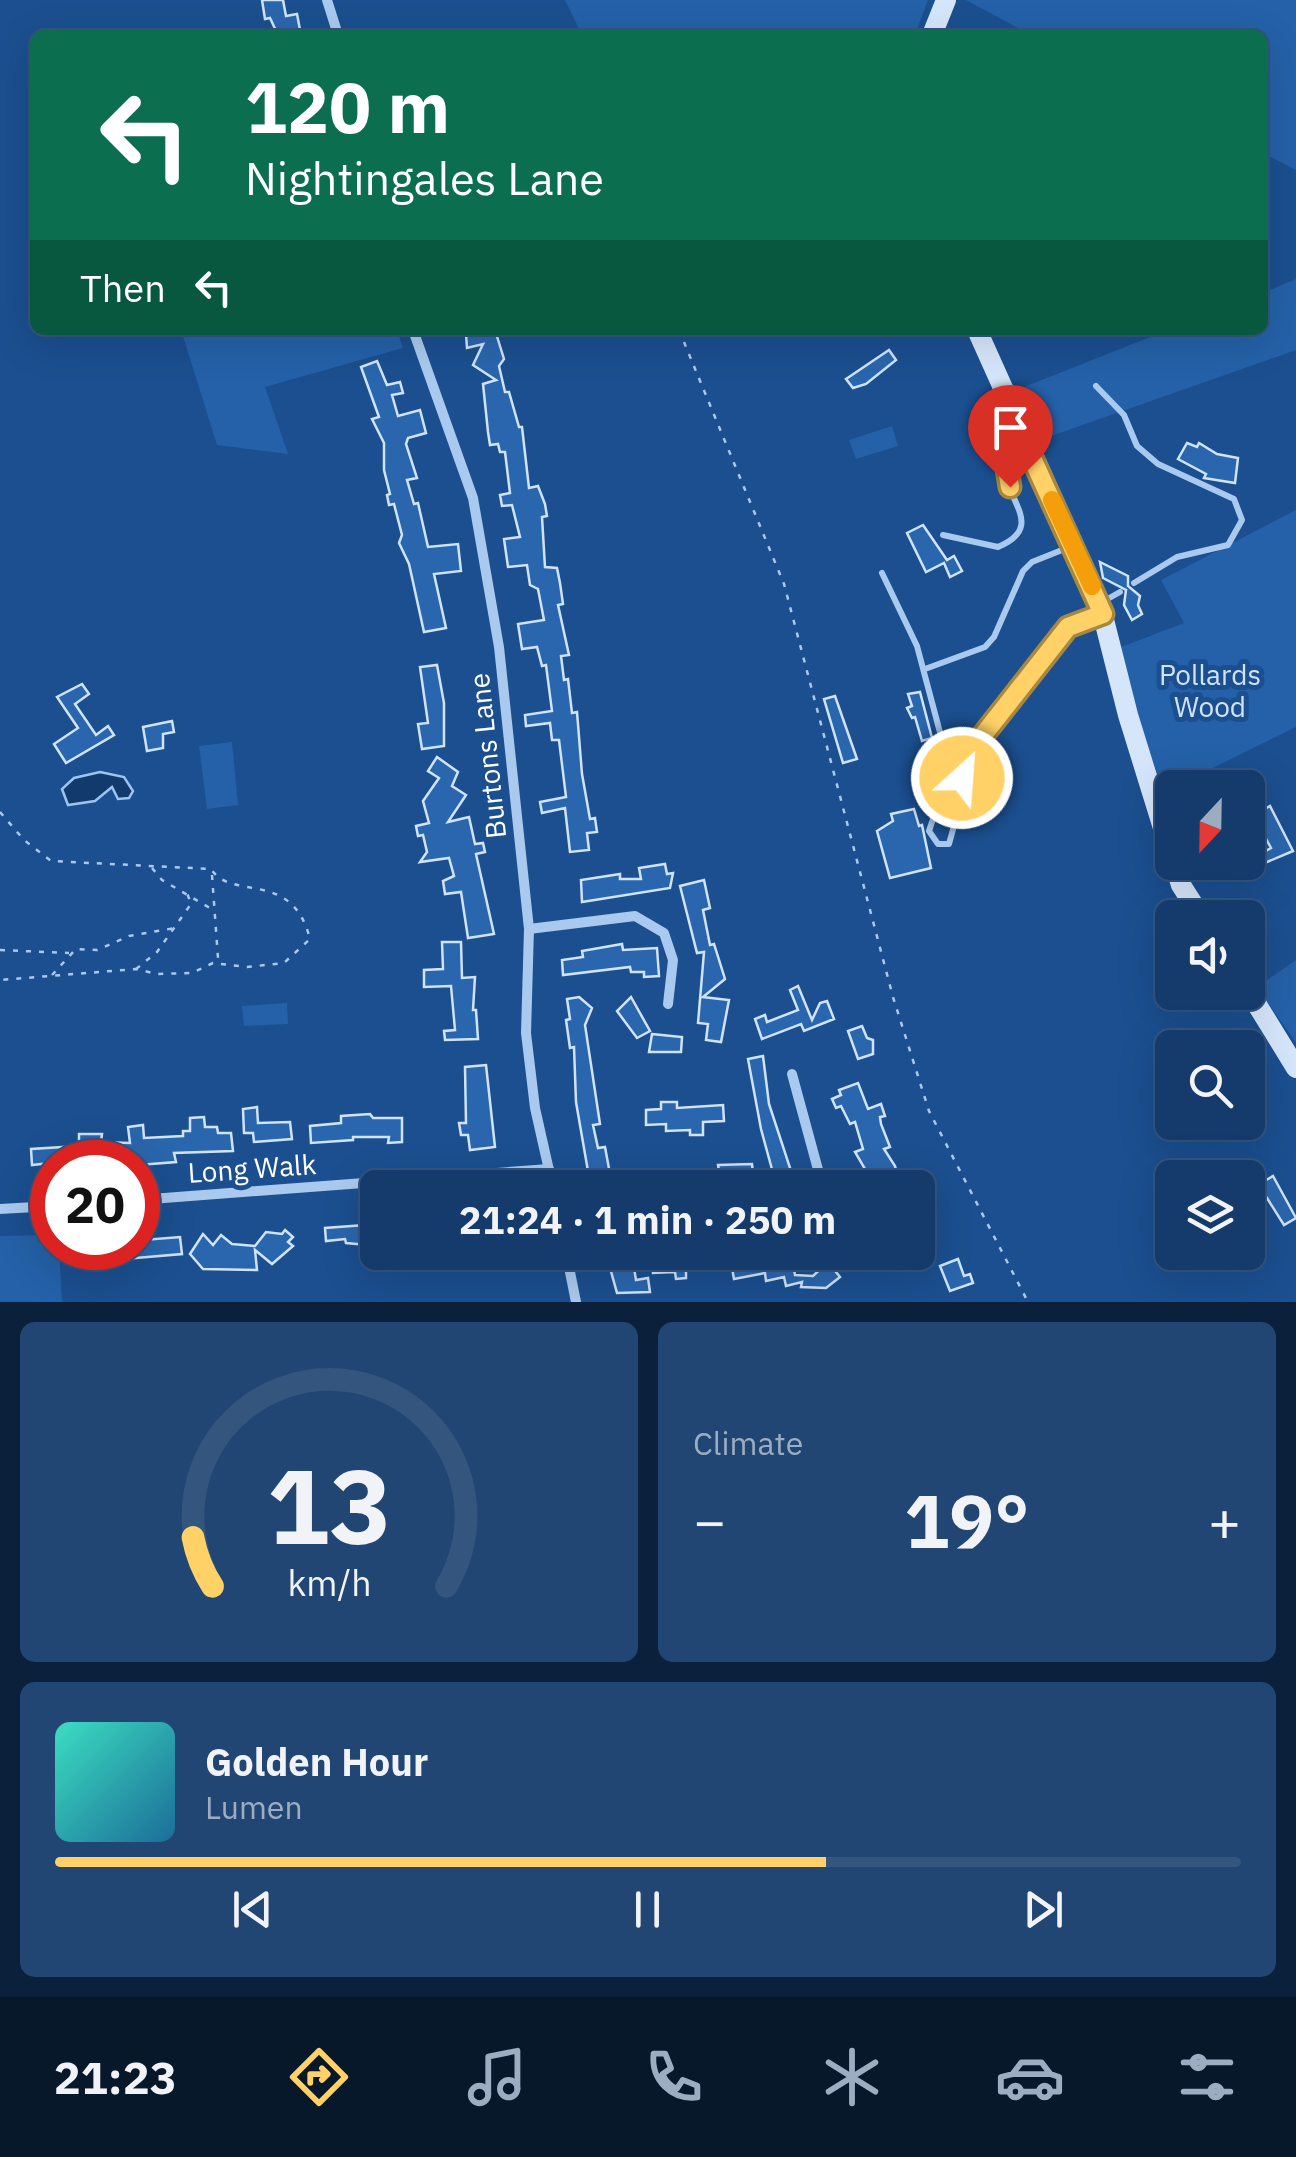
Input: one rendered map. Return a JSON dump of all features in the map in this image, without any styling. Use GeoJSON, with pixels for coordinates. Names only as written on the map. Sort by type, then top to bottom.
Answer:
{"type":"FeatureCollection","features":[{"type":"Feature","properties":{"kind":"main road"},"geometry":{"type":"LineString","coordinates":[[934,30],[946,0]]}},
{"type":"Feature","properties":{"kind":"main road"},"geometry":{"type":"LineString","coordinates":[[979,335],[1102,609],[1155,802]]}},
{"type":"Feature","properties":{"kind":"main road"},"geometry":{"type":"LineString","coordinates":[[1260,1010],[1296,1068]]}},
{"type":"Feature","properties":{"kind":"street"},"geometry":{"type":"LineString","coordinates":[[327,0],[336,30]]}},
{"type":"Feature","properties":{"kind":"street","name":"Burtons Lane"},"geometry":{"type":"LineString","coordinates":[[415,335],[473,498],[499,647],[530,928],[526,1033],[535,1108],[549,1168]]}},
{"type":"Feature","properties":{"kind":"street"},"geometry":{"type":"LineString","coordinates":[[530,928],[635,916],[664,933],[674,960],[668,1004]]}},
{"type":"Feature","properties":{"kind":"street"},"geometry":{"type":"LineString","coordinates":[[792,1074],[818,1170]]}},
{"type":"Feature","properties":{"kind":"street","name":"Long Walk"},"geometry":{"type":"LineString","coordinates":[[160,1198],[549,1168]]}},
{"type":"Feature","properties":{"kind":"street"},"geometry":{"type":"LineString","coordinates":[[0,1209],[30,1207]]}},
{"type":"Feature","properties":{"kind":"street"},"geometry":{"type":"LineString","coordinates":[[570,1270],[576,1302]]}},
{"type":"Feature","properties":{"kind":"lane"},"geometry":{"type":"LineString","coordinates":[[1096,386],[1124,415],[1137,446],[1158,464],[1234,498],[1242,520],[1228,545],[1177,557],[1134,583]]}},
{"type":"Feature","properties":{"kind":"lane"},"geometry":{"type":"LineString","coordinates":[[943,535],[998,547],[1018,533],[1022,522],[1007,469],[1022,436]]}},
{"type":"Feature","properties":{"kind":"lane"},"geometry":{"type":"LineString","coordinates":[[925,669],[985,647],[994,637],[1023,571],[1032,562],[1073,545]]}},
{"type":"Feature","properties":{"kind":"lane"},"geometry":{"type":"LineString","coordinates":[[882,573],[925,669],[946,755],[962,768]]}},
{"type":"Feature","properties":{"kind":"lane"},"geometry":{"type":"LineString","coordinates":[[946,813],[955,822],[954,831],[949,844],[938,844],[929,832],[933,819],[946,813],[962,778],[962,762],[1068,627],[1102,609],[1120,592]]}},
{"type":"Feature","properties":{"kind":"path"},"geometry":{"type":"LineString","coordinates":[[681,335],[784,584],[918,1080],[958,1171],[1028,1302]]}},
{"type":"Feature","properties":{"kind":"path"},"geometry":{"type":"LineString","coordinates":[[0,812],[24,840],[51,861],[211,870],[229,884],[264,888],[282,895],[306,922],[310,939],[284,963],[248,968],[213,963]]}},
{"type":"Feature","properties":{"kind":"path"},"geometry":{"type":"LineString","coordinates":[[151,867],[162,880],[216,911]]}},
{"type":"Feature","properties":{"kind":"path"},"geometry":{"type":"LineString","coordinates":[[0,980],[136,969],[157,974],[192,973],[213,963],[218,958],[212,874]]}},
{"type":"Feature","properties":{"kind":"path"},"geometry":{"type":"LineString","coordinates":[[136,969],[175,928],[191,904],[187,893]]}},
{"type":"Feature","properties":{"kind":"path"},"geometry":{"type":"LineString","coordinates":[[50,977],[76,949],[97,950],[130,936],[175,928]]}},
{"type":"Feature","properties":{"kind":"path"},"geometry":{"type":"LineString","coordinates":[[0,950],[71,953]]}},
{"type":"Feature","properties":{"kind":"green space"},"geometry":{"type":"Polygon","coordinates":[[[565,0],[928,0],[917,30],[580,30],[565,0]]]}},
{"type":"Feature","properties":{"kind":"green space"},"geometry":{"type":"Polygon","coordinates":[[[966,0],[1296,0],[1296,170],[1268,156],[1268,30],[1022,30],[966,0]]]}},
{"type":"Feature","properties":{"kind":"green space"},"geometry":{"type":"Polygon","coordinates":[[[1296,279],[1296,350],[1037,441],[1019,389],[1155,335],[1268,335],[1268,291],[1296,279]]]}},
{"type":"Feature","properties":{"kind":"green space"},"geometry":{"type":"Polygon","coordinates":[[[183,335],[399,335],[403,348],[265,387],[288,454],[217,445],[183,335]]]}},
{"type":"Feature","properties":{"kind":"green space"},"geometry":{"type":"Polygon","coordinates":[[[892,426],[898,446],[856,459],[849,440],[892,426]]]}},
{"type":"Feature","properties":{"kind":"green space","name":"Pollards Wood"},"geometry":{"type":"Polygon","coordinates":[[[1296,510],[1296,727],[1209,770],[1156,770],[1113,650],[1184,623],[1161,580],[1296,510]]]}},
{"type":"Feature","properties":{"kind":"green space"},"geometry":{"type":"Polygon","coordinates":[[[232,742],[238,805],[207,809],[199,746],[232,742]]]}},
{"type":"Feature","properties":{"kind":"green space"},"geometry":{"type":"Polygon","coordinates":[[[1296,960],[1296,1043],[1265,998],[1265,981],[1296,960]]]}},
{"type":"Feature","properties":{"kind":"green space"},"geometry":{"type":"Polygon","coordinates":[[[287,1003],[288,1024],[244,1026],[242,1006],[287,1003]]]}},
{"type":"Feature","properties":{"kind":"green space"},"geometry":{"type":"Polygon","coordinates":[[[30,1235],[30,1270],[60,1270],[62,1302],[0,1302],[0,1236],[30,1235]]]}},
{"type":"Feature","properties":{"kind":"shaded area"},"geometry":{"type":"Polygon","coordinates":[[[100,772],[124,777],[133,791],[129,798],[118,799],[112,787],[95,801],[68,805],[62,789],[74,778],[100,772]]]}},
{"type":"Feature","properties":{"kind":"building"},"geometry":{"type":"Polygon","coordinates":[[[262,0],[283,0],[286,16],[297,14],[300,30],[276,30],[270,18],[265,19],[262,0]]]}},
{"type":"Feature","properties":{"kind":"building"},"geometry":{"type":"Polygon","coordinates":[[[466,335],[497,335],[504,359],[499,366],[505,392],[509,392],[522,427],[529,488],[538,486],[545,504],[545,567],[557,568],[560,583],[563,604],[558,605],[569,655],[561,656],[564,680],[568,679],[572,713],[577,712],[582,774],[590,819],[595,818],[597,832],[587,833],[589,850],[570,852],[565,808],[542,813],[540,802],[566,797],[559,740],[552,740],[550,723],[526,726],[525,715],[552,711],[546,665],[542,666],[537,647],[522,649],[518,624],[544,620],[538,589],[530,585],[527,565],[508,567],[504,539],[520,537],[512,505],[502,506],[500,495],[510,493],[505,452],[500,452],[498,444],[490,445],[488,432],[483,384],[496,380],[473,365],[483,344],[467,348],[466,335]]]}},
{"type":"Feature","properties":{"kind":"building"},"geometry":{"type":"Polygon","coordinates":[[[889,350],[896,360],[866,384],[853,388],[846,379],[889,350]]]}},
{"type":"Feature","properties":{"kind":"building"},"geometry":{"type":"Polygon","coordinates":[[[377,361],[387,385],[400,382],[403,393],[392,395],[398,416],[420,410],[426,433],[408,438],[406,444],[417,478],[407,480],[414,504],[418,503],[428,547],[458,544],[461,571],[434,574],[446,628],[424,632],[409,564],[399,543],[402,535],[394,504],[389,505],[384,443],[372,419],[379,417],[361,367],[377,361]]]}},
{"type":"Feature","properties":{"kind":"building"},"geometry":{"type":"Polygon","coordinates":[[[1187,443],[1197,447],[1199,443],[1217,454],[1238,458],[1235,483],[1204,478],[1206,474],[1178,459],[1187,443]]]}},
{"type":"Feature","properties":{"kind":"building"},"geometry":{"type":"Polygon","coordinates":[[[923,525],[947,560],[954,556],[962,571],[950,577],[944,563],[926,572],[907,533],[923,525]]]}},
{"type":"Feature","properties":{"kind":"building"},"geometry":{"type":"Polygon","coordinates":[[[1100,562],[1128,576],[1128,586],[1140,596],[1142,614],[1132,620],[1124,605],[1126,590],[1103,578],[1100,562]]]}},
{"type":"Feature","properties":{"kind":"building"},"geometry":{"type":"Polygon","coordinates":[[[437,665],[444,703],[444,746],[422,749],[418,724],[428,723],[420,667],[437,665]]]}},
{"type":"Feature","properties":{"kind":"building"},"geometry":{"type":"Polygon","coordinates":[[[82,684],[89,694],[75,704],[96,735],[108,726],[114,735],[66,763],[54,744],[78,728],[57,697],[82,684]]]}},
{"type":"Feature","properties":{"kind":"building"},"geometry":{"type":"Polygon","coordinates":[[[920,692],[932,738],[922,741],[915,717],[907,708],[912,706],[908,694],[920,692]]]}},
{"type":"Feature","properties":{"kind":"building"},"geometry":{"type":"Polygon","coordinates":[[[835,696],[857,759],[843,763],[824,699],[835,696]]]}},
{"type":"Feature","properties":{"kind":"building"},"geometry":{"type":"Polygon","coordinates":[[[172,721],[174,732],[163,734],[163,748],[147,751],[143,727],[172,721]]]}},
{"type":"Feature","properties":{"kind":"building"},"geometry":{"type":"Polygon","coordinates":[[[437,757],[458,772],[452,786],[466,795],[448,822],[469,817],[475,844],[483,843],[485,852],[476,854],[494,934],[468,938],[461,892],[445,894],[443,881],[454,876],[449,858],[420,862],[427,852],[416,826],[429,823],[423,801],[439,778],[428,771],[437,757]]]}},
{"type":"Feature","properties":{"kind":"building"},"geometry":{"type":"Polygon","coordinates":[[[1270,806],[1293,851],[1265,863],[1265,851],[1271,848],[1265,837],[1265,809],[1270,806]]]}},
{"type":"Feature","properties":{"kind":"building"},"geometry":{"type":"Polygon","coordinates":[[[914,809],[919,826],[922,825],[931,868],[890,878],[877,831],[893,821],[891,814],[914,809]]]}},
{"type":"Feature","properties":{"kind":"building"},"geometry":{"type":"Polygon","coordinates":[[[665,864],[667,874],[673,873],[670,888],[582,902],[581,880],[620,874],[620,879],[641,879],[639,868],[665,864]]]}},
{"type":"Feature","properties":{"kind":"building"},"geometry":{"type":"Polygon","coordinates":[[[704,880],[710,908],[703,910],[710,945],[714,944],[725,979],[703,997],[729,1000],[721,1042],[706,1040],[708,1024],[698,1023],[704,952],[697,953],[680,886],[704,880]]]}},
{"type":"Feature","properties":{"kind":"building"},"geometry":{"type":"Polygon","coordinates":[[[442,942],[461,942],[462,978],[475,977],[473,1010],[478,1039],[445,1040],[444,1031],[455,1030],[451,986],[424,987],[424,970],[443,969],[442,942]]]}},
{"type":"Feature","properties":{"kind":"building"},"geometry":{"type":"Polygon","coordinates":[[[622,944],[623,950],[657,948],[659,976],[644,977],[644,972],[631,972],[630,967],[563,975],[562,960],[583,957],[582,951],[622,944]]]}},
{"type":"Feature","properties":{"kind":"building"},"geometry":{"type":"Polygon","coordinates":[[[798,986],[812,1020],[820,1003],[827,1001],[834,1019],[804,1031],[801,1024],[762,1039],[755,1019],[765,1015],[767,1022],[798,1010],[790,990],[798,986]]]}},
{"type":"Feature","properties":{"kind":"building"},"geometry":{"type":"Polygon","coordinates":[[[579,997],[592,1008],[585,1025],[600,1124],[593,1125],[598,1148],[605,1147],[609,1170],[588,1170],[576,1102],[574,1047],[570,1048],[566,1020],[570,1019],[567,999],[579,997]]]}},
{"type":"Feature","properties":{"kind":"building"},"geometry":{"type":"Polygon","coordinates":[[[631,997],[650,1031],[637,1038],[617,1011],[631,997]]]}},
{"type":"Feature","properties":{"kind":"building"},"geometry":{"type":"Polygon","coordinates":[[[862,1026],[867,1038],[873,1040],[873,1054],[858,1059],[848,1031],[862,1026]]]}},
{"type":"Feature","properties":{"kind":"building"},"geometry":{"type":"Polygon","coordinates":[[[652,1034],[682,1037],[681,1052],[649,1052],[652,1034]]]}},
{"type":"Feature","properties":{"kind":"building"},"geometry":{"type":"Polygon","coordinates":[[[763,1056],[769,1104],[791,1170],[772,1170],[748,1059],[763,1056]]]}},
{"type":"Feature","properties":{"kind":"building"},"geometry":{"type":"Polygon","coordinates":[[[486,1065],[495,1147],[470,1150],[468,1135],[461,1135],[459,1123],[466,1123],[465,1067],[486,1065]]]}},
{"type":"Feature","properties":{"kind":"building"},"geometry":{"type":"Polygon","coordinates":[[[858,1083],[868,1109],[881,1104],[885,1116],[880,1117],[881,1124],[890,1147],[884,1149],[896,1170],[866,1170],[855,1152],[863,1149],[855,1122],[850,1124],[841,1106],[836,1108],[832,1099],[841,1095],[839,1090],[858,1083]]]}},
{"type":"Feature","properties":{"kind":"building"},"geometry":{"type":"Polygon","coordinates":[[[661,1102],[677,1102],[677,1108],[723,1105],[724,1121],[703,1122],[703,1135],[690,1135],[690,1130],[666,1131],[666,1124],[646,1125],[646,1110],[661,1109],[661,1102]]]}},
{"type":"Feature","properties":{"kind":"building"},"geometry":{"type":"Polygon","coordinates":[[[257,1107],[258,1123],[290,1122],[292,1139],[254,1142],[253,1133],[244,1133],[243,1109],[257,1107]]]}},
{"type":"Feature","properties":{"kind":"building"},"geometry":{"type":"Polygon","coordinates":[[[370,1114],[373,1118],[402,1118],[402,1142],[388,1143],[389,1137],[353,1137],[311,1143],[310,1126],[341,1123],[341,1116],[370,1114]]]}},
{"type":"Feature","properties":{"kind":"building"},"geometry":{"type":"Polygon","coordinates":[[[204,1117],[205,1127],[231,1133],[233,1151],[174,1153],[176,1162],[160,1163],[160,1140],[130,1140],[128,1127],[143,1125],[144,1138],[183,1136],[183,1131],[190,1131],[190,1118],[204,1117]]]}},
{"type":"Feature","properties":{"kind":"building"},"geometry":{"type":"Polygon","coordinates":[[[79,1134],[102,1134],[101,1140],[79,1140],[79,1134]]]}},
{"type":"Feature","properties":{"kind":"building"},"geometry":{"type":"Polygon","coordinates":[[[752,1164],[753,1170],[719,1170],[718,1165],[752,1164]]]}},
{"type":"Feature","properties":{"kind":"building"},"geometry":{"type":"Polygon","coordinates":[[[1273,1176],[1296,1218],[1284,1225],[1265,1199],[1265,1181],[1273,1176]]]}},
{"type":"Feature","properties":{"kind":"building"},"geometry":{"type":"Polygon","coordinates":[[[360,1225],[360,1244],[346,1243],[345,1239],[326,1241],[325,1228],[360,1225]]]}},
{"type":"Feature","properties":{"kind":"building"},"geometry":{"type":"Polygon","coordinates":[[[285,1230],[293,1237],[288,1242],[293,1246],[272,1264],[255,1250],[257,1270],[203,1269],[190,1254],[203,1234],[213,1245],[221,1235],[232,1244],[255,1246],[266,1232],[282,1234],[285,1230]]]}},
{"type":"Feature","properties":{"kind":"building"},"geometry":{"type":"Polygon","coordinates":[[[180,1237],[182,1254],[160,1256],[160,1239],[180,1237]]]}},
{"type":"Feature","properties":{"kind":"building"},"geometry":{"type":"Polygon","coordinates":[[[958,1259],[964,1276],[970,1274],[973,1283],[950,1291],[940,1266],[958,1259]]]}},
{"type":"Feature","properties":{"kind":"building"},"geometry":{"type":"Polygon","coordinates":[[[611,1270],[634,1270],[636,1280],[648,1278],[650,1292],[617,1293],[611,1270]]]}},
{"type":"Feature","properties":{"kind":"building"},"geometry":{"type":"Polygon","coordinates":[[[686,1270],[686,1278],[676,1279],[675,1272],[653,1273],[686,1270]]]}},
{"type":"Feature","properties":{"kind":"building"},"geometry":{"type":"Polygon","coordinates":[[[732,1270],[794,1270],[795,1275],[813,1276],[819,1270],[834,1270],[840,1277],[826,1288],[801,1287],[802,1282],[786,1286],[784,1277],[766,1281],[765,1273],[734,1279],[732,1270]]]}},
{"type":"Feature","properties":{"kind":"slow traffic"},"geometry":{"type":"LineString","coordinates":[[1052,500],[1092,586]]}},
{"type":"Feature","properties":{"kind":"route"},"geometry":{"type":"LineString","coordinates":[[962,778],[962,762],[1068,627],[1103,614],[1022,436],[1007,469],[1010,487]]}}]}
